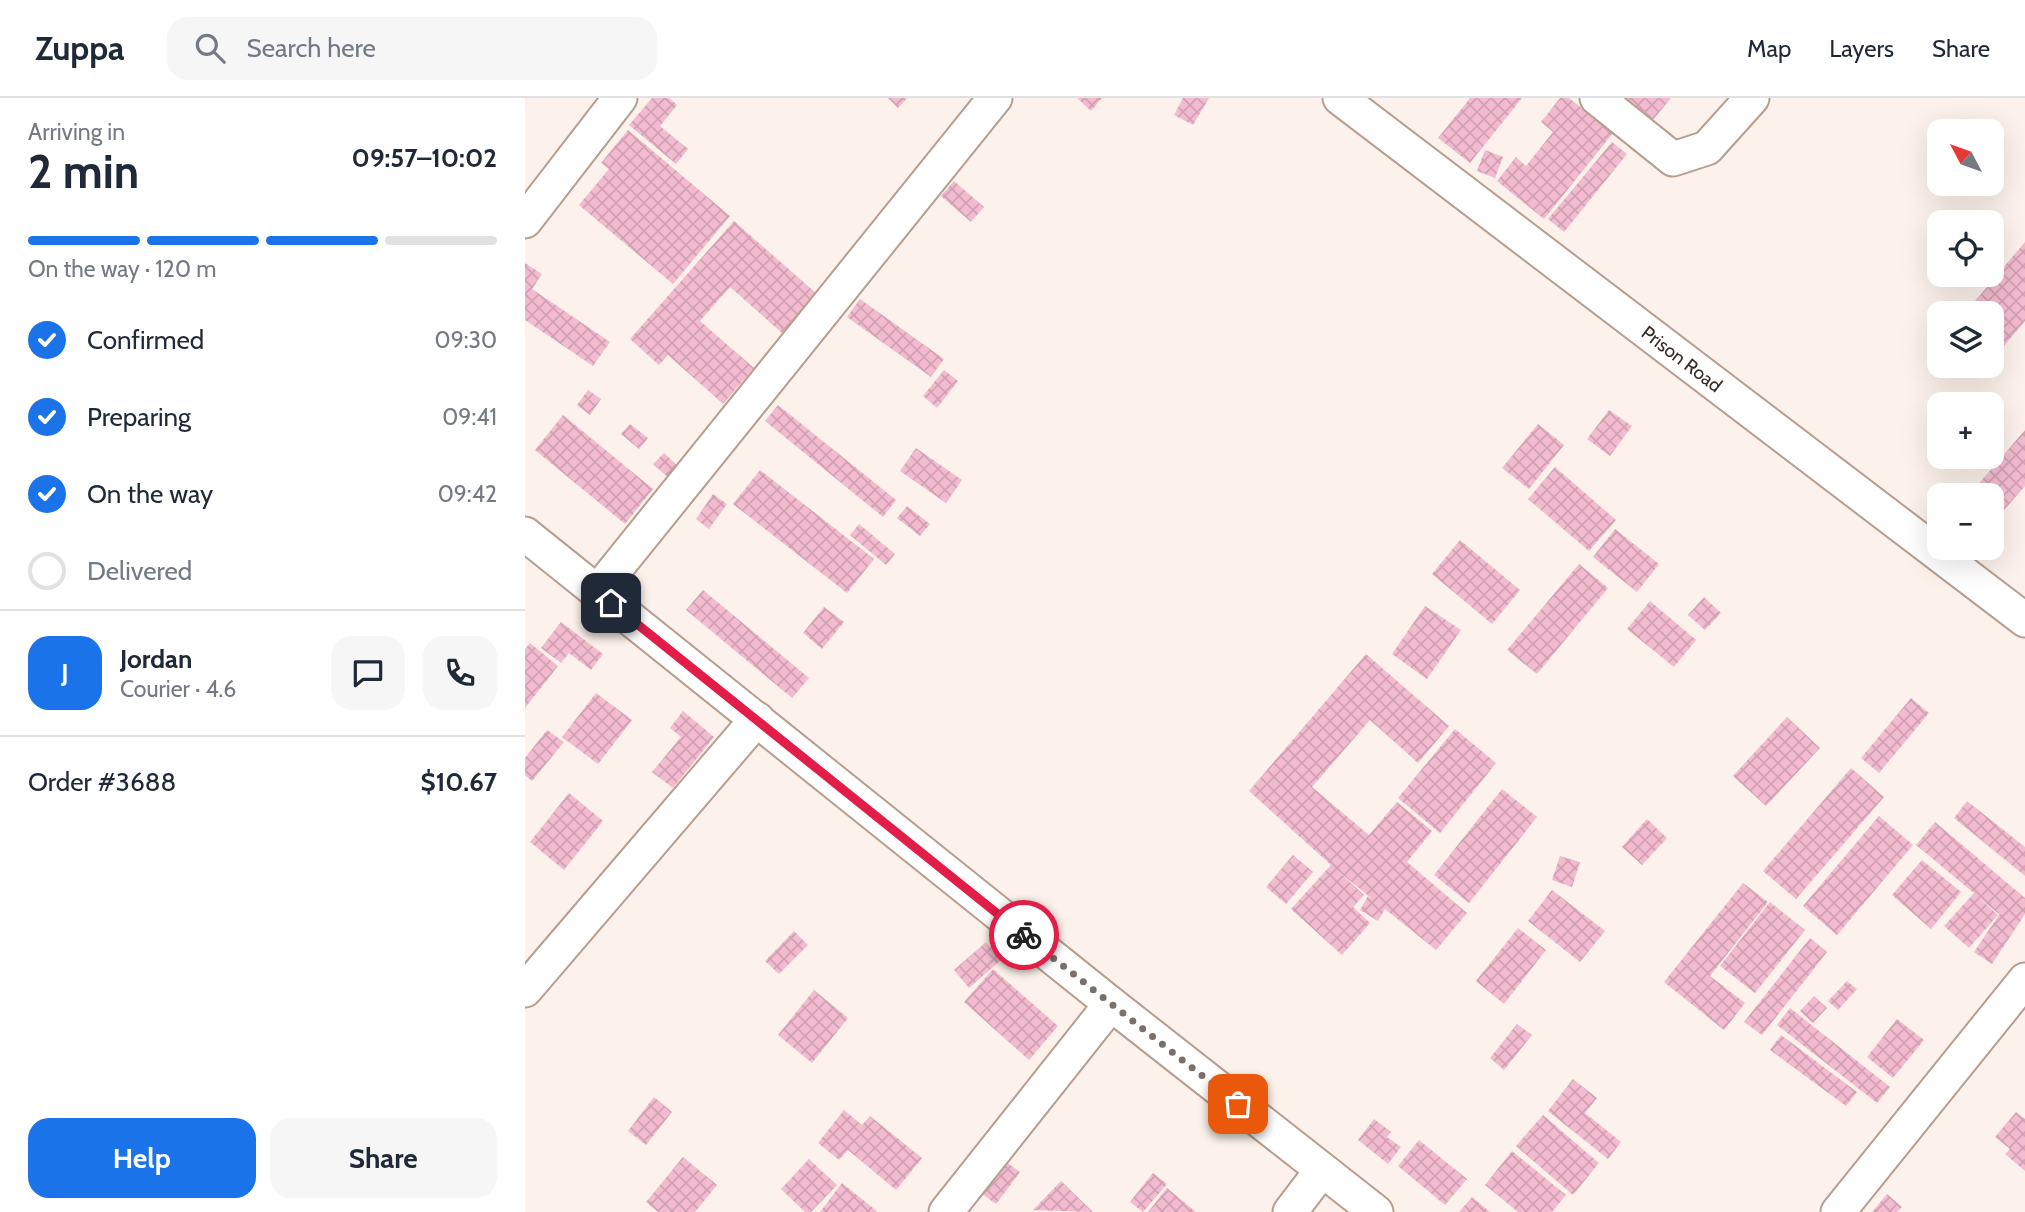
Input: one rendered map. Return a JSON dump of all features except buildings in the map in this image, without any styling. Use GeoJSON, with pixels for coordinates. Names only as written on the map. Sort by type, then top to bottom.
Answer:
{"type":"FeatureCollection","features":[{"type":"Feature","properties":{"kind":"street"},"geometry":{"type":"LineString","coordinates":[[525,221],[620,98]]}},
{"type":"Feature","properties":{"kind":"street"},"geometry":{"type":"LineString","coordinates":[[597,592],[995,98]]}},
{"type":"Feature","properties":{"kind":"street","name":"Prison Road"},"geometry":{"type":"LineString","coordinates":[[1340,98],[2025,620]]}},
{"type":"Feature","properties":{"kind":"street"},"geometry":{"type":"LineString","coordinates":[[1597,98],[1673,159],[1707,148],[1752,98]]}},
{"type":"Feature","properties":{"kind":"street"},"geometry":{"type":"LineString","coordinates":[[525,534],[1111,1004],[1376,1212]]}},
{"type":"Feature","properties":{"kind":"street"},"geometry":{"type":"LineString","coordinates":[[525,990],[757,719]]}},
{"type":"Feature","properties":{"kind":"street"},"geometry":{"type":"LineString","coordinates":[[1837,1212],[2025,980]]}},
{"type":"Feature","properties":{"kind":"street"},"geometry":{"type":"LineString","coordinates":[[946,1212],[1111,1004]]}},
{"type":"Feature","properties":{"kind":"street"},"geometry":{"type":"LineString","coordinates":[[1290,1212],[1322,1170]]}},
{"type":"Feature","properties":{"kind":"way so far"},"geometry":{"type":"LineString","coordinates":[[1024,935],[1238,1104]]}},
{"type":"Feature","properties":{"kind":"route"},"geometry":{"type":"LineString","coordinates":[[611,603],[1024,935]]}}]}
